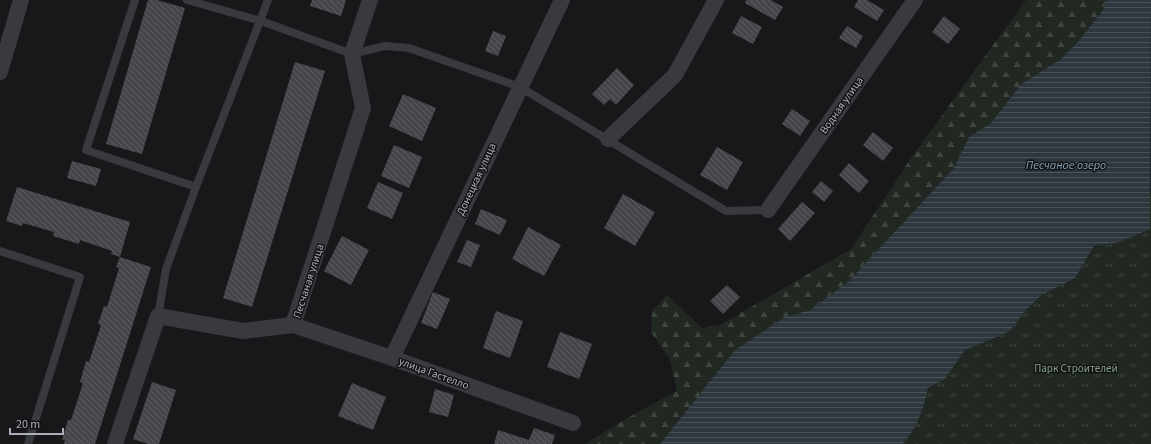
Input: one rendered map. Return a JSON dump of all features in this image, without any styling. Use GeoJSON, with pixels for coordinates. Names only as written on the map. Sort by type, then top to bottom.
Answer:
{"type":"FeatureCollection","features":[{"type":"Feature","properties":{"kind":"street"},"geometry":{"type":"LineString","coordinates":[[0,72],[21,0]]}},
{"type":"Feature","properties":{"kind":"street","name":"Песчаная улица"},"geometry":{"type":"LineString","coordinates":[[158,316],[243,331],[294,325],[363,108],[352,54],[370,0]]}},
{"type":"Feature","properties":{"kind":"street","name":"Донецкая улица"},"geometry":{"type":"LineString","coordinates":[[392,358],[562,0]]}},
{"type":"Feature","properties":{"kind":"street"},"geometry":{"type":"LineString","coordinates":[[608,140],[675,75],[716,0]]}},
{"type":"Feature","properties":{"kind":"street","name":"Водная улица"},"geometry":{"type":"LineString","coordinates":[[768,210],[915,0]]}},
{"type":"Feature","properties":{"kind":"street"},"geometry":{"type":"LineString","coordinates":[[115,444],[158,316]]}},
{"type":"Feature","properties":{"kind":"street","name":"улица Гастелло"},"geometry":{"type":"LineString","coordinates":[[294,325],[392,358],[573,423]]}},
{"type":"Feature","properties":{"kind":"lane"},"geometry":{"type":"LineString","coordinates":[[135,0],[86,150],[196,187]]}},
{"type":"Feature","properties":{"kind":"lane"},"geometry":{"type":"LineString","coordinates":[[187,0],[261,20],[352,54],[385,46],[409,48],[520,87],[726,211],[768,210]]}},
{"type":"Feature","properties":{"kind":"lane"},"geometry":{"type":"LineString","coordinates":[[158,316],[166,269],[268,0]]}},
{"type":"Feature","properties":{"kind":"lane"},"geometry":{"type":"LineString","coordinates":[[0,251],[80,276],[28,444]]}},
{"type":"Feature","properties":{"kind":"green space"},"geometry":{"type":"Polygon","coordinates":[[[1026,0],[1107,0],[1103,10],[1077,43],[1061,59],[1021,84],[991,123],[969,137],[954,168],[848,282],[810,310],[785,317],[735,350],[660,444],[585,444],[622,421],[677,391],[670,360],[651,332],[652,311],[667,295],[702,328],[720,325],[851,249],[913,155],[1026,0]]]}},
{"type":"Feature","properties":{"kind":"green space","name":"Парк Строителей"},"geometry":{"type":"Polygon","coordinates":[[[1149,195],[1151,195],[1151,444],[903,444],[919,418],[928,388],[945,379],[965,350],[1010,331],[1025,311],[1042,295],[1075,278],[1094,246],[1120,242],[1149,195]]]}},
{"type":"Feature","properties":{"kind":"water","name":"Песчаное озеро"},"geometry":{"type":"Polygon","coordinates":[[[1107,0],[1151,0],[1150,229],[1120,242],[1094,246],[1075,278],[1042,295],[1025,311],[1010,331],[965,350],[945,379],[928,388],[919,418],[903,444],[660,444],[735,350],[785,317],[810,310],[848,282],[954,168],[969,137],[991,123],[1021,84],[1061,59],[1077,43],[1103,10],[1107,0]]]}},
{"type":"Feature","properties":{"kind":"building"},"geometry":{"type":"Polygon","coordinates":[[[148,0],[157,0],[185,8],[142,154],[106,144],[148,0]]]}},
{"type":"Feature","properties":{"kind":"building"},"geometry":{"type":"Polygon","coordinates":[[[312,0],[346,0],[341,16],[310,6],[312,0]]]}},
{"type":"Feature","properties":{"kind":"building"},"geometry":{"type":"Polygon","coordinates":[[[746,0],[771,0],[783,7],[775,20],[745,3],[746,0]]]}},
{"type":"Feature","properties":{"kind":"building"},"geometry":{"type":"Polygon","coordinates":[[[858,0],[867,0],[884,10],[877,21],[854,7],[858,0]]]}},
{"type":"Feature","properties":{"kind":"building"},"geometry":{"type":"Polygon","coordinates":[[[741,16],[762,27],[753,44],[732,33],[741,16]]]}},
{"type":"Feature","properties":{"kind":"building"},"geometry":{"type":"Polygon","coordinates":[[[944,16],[960,29],[948,44],[932,32],[944,16]]]}},
{"type":"Feature","properties":{"kind":"building"},"geometry":{"type":"Polygon","coordinates":[[[847,26],[863,36],[856,48],[839,38],[847,26]]]}},
{"type":"Feature","properties":{"kind":"building"},"geometry":{"type":"Polygon","coordinates":[[[493,31],[506,36],[498,56],[485,51],[493,31]]]}},
{"type":"Feature","properties":{"kind":"building"},"geometry":{"type":"Polygon","coordinates":[[[295,62],[325,71],[252,307],[223,298],[295,62]]]}},
{"type":"Feature","properties":{"kind":"building"},"geometry":{"type":"Polygon","coordinates":[[[617,68],[634,85],[616,105],[610,99],[604,105],[592,94],[617,68]]]}},
{"type":"Feature","properties":{"kind":"building"},"geometry":{"type":"Polygon","coordinates":[[[403,94],[436,108],[422,141],[389,126],[403,94]]]}},
{"type":"Feature","properties":{"kind":"building"},"geometry":{"type":"Polygon","coordinates":[[[792,109],[810,121],[800,136],[782,124],[792,109]]]}},
{"type":"Feature","properties":{"kind":"building"},"geometry":{"type":"Polygon","coordinates":[[[873,132],[893,148],[883,161],[863,145],[873,132]]]}},
{"type":"Feature","properties":{"kind":"building"},"geometry":{"type":"Polygon","coordinates":[[[394,145],[422,157],[409,188],[381,176],[394,145]]]}},
{"type":"Feature","properties":{"kind":"building"},"geometry":{"type":"Polygon","coordinates":[[[717,147],[743,162],[727,190],[700,175],[717,147]]]}},
{"type":"Feature","properties":{"kind":"building"},"geometry":{"type":"Polygon","coordinates":[[[72,161],[101,169],[96,186],[67,178],[72,161]]]}},
{"type":"Feature","properties":{"kind":"building"},"geometry":{"type":"Polygon","coordinates":[[[849,163],[869,181],[859,193],[839,175],[849,163]]]}},
{"type":"Feature","properties":{"kind":"building"},"geometry":{"type":"Polygon","coordinates":[[[821,181],[833,191],[824,202],[812,192],[821,181]]]}},
{"type":"Feature","properties":{"kind":"building"},"geometry":{"type":"Polygon","coordinates":[[[378,182],[403,193],[392,219],[367,208],[378,182]]]}},
{"type":"Feature","properties":{"kind":"building"},"geometry":{"type":"Polygon","coordinates":[[[17,187],[130,222],[120,257],[111,254],[112,251],[80,240],[79,244],[53,236],[54,232],[23,223],[22,226],[6,221],[17,187]]]}},
{"type":"Feature","properties":{"kind":"building"},"geometry":{"type":"Polygon","coordinates":[[[623,194],[655,212],[635,246],[604,228],[623,194]]]}},
{"type":"Feature","properties":{"kind":"building"},"geometry":{"type":"Polygon","coordinates":[[[802,202],[815,213],[790,241],[778,229],[802,202]]]}},
{"type":"Feature","properties":{"kind":"building"},"geometry":{"type":"Polygon","coordinates":[[[481,209],[507,220],[500,235],[475,224],[481,209]]]}},
{"type":"Feature","properties":{"kind":"building"},"geometry":{"type":"Polygon","coordinates":[[[528,227],[561,245],[544,276],[512,259],[528,227]]]}},
{"type":"Feature","properties":{"kind":"building"},"geometry":{"type":"Polygon","coordinates":[[[342,236],[369,250],[351,285],[324,271],[342,236]]]}},
{"type":"Feature","properties":{"kind":"building"},"geometry":{"type":"Polygon","coordinates":[[[467,240],[480,245],[471,267],[457,262],[467,240]]]}},
{"type":"Feature","properties":{"kind":"building"},"geometry":{"type":"Polygon","coordinates":[[[120,257],[151,267],[95,444],[64,444],[65,440],[62,440],[68,420],[71,420],[83,383],[80,382],[86,361],[89,362],[101,325],[98,324],[104,306],[107,307],[119,268],[116,267],[120,257]]]}},
{"type":"Feature","properties":{"kind":"building"},"geometry":{"type":"Polygon","coordinates":[[[727,285],[740,297],[723,314],[710,301],[727,285]]]}},
{"type":"Feature","properties":{"kind":"building"},"geometry":{"type":"Polygon","coordinates":[[[433,292],[450,299],[437,329],[421,323],[433,292]]]}},
{"type":"Feature","properties":{"kind":"building"},"geometry":{"type":"Polygon","coordinates":[[[496,311],[523,321],[510,358],[483,348],[496,311]]]}},
{"type":"Feature","properties":{"kind":"building"},"geometry":{"type":"Polygon","coordinates":[[[560,332],[592,344],[579,379],[547,367],[560,332]]]}},
{"type":"Feature","properties":{"kind":"building"},"geometry":{"type":"Polygon","coordinates":[[[152,382],[176,390],[159,444],[148,444],[133,439],[152,382]]]}},
{"type":"Feature","properties":{"kind":"building"},"geometry":{"type":"Polygon","coordinates":[[[352,383],[386,397],[373,430],[338,416],[352,383]]]}},
{"type":"Feature","properties":{"kind":"building"},"geometry":{"type":"Polygon","coordinates":[[[435,389],[454,395],[448,417],[429,412],[435,389]]]}},
{"type":"Feature","properties":{"kind":"building"},"geometry":{"type":"Polygon","coordinates":[[[534,428],[555,435],[552,444],[494,444],[498,430],[529,440],[534,428]]]}}]}
